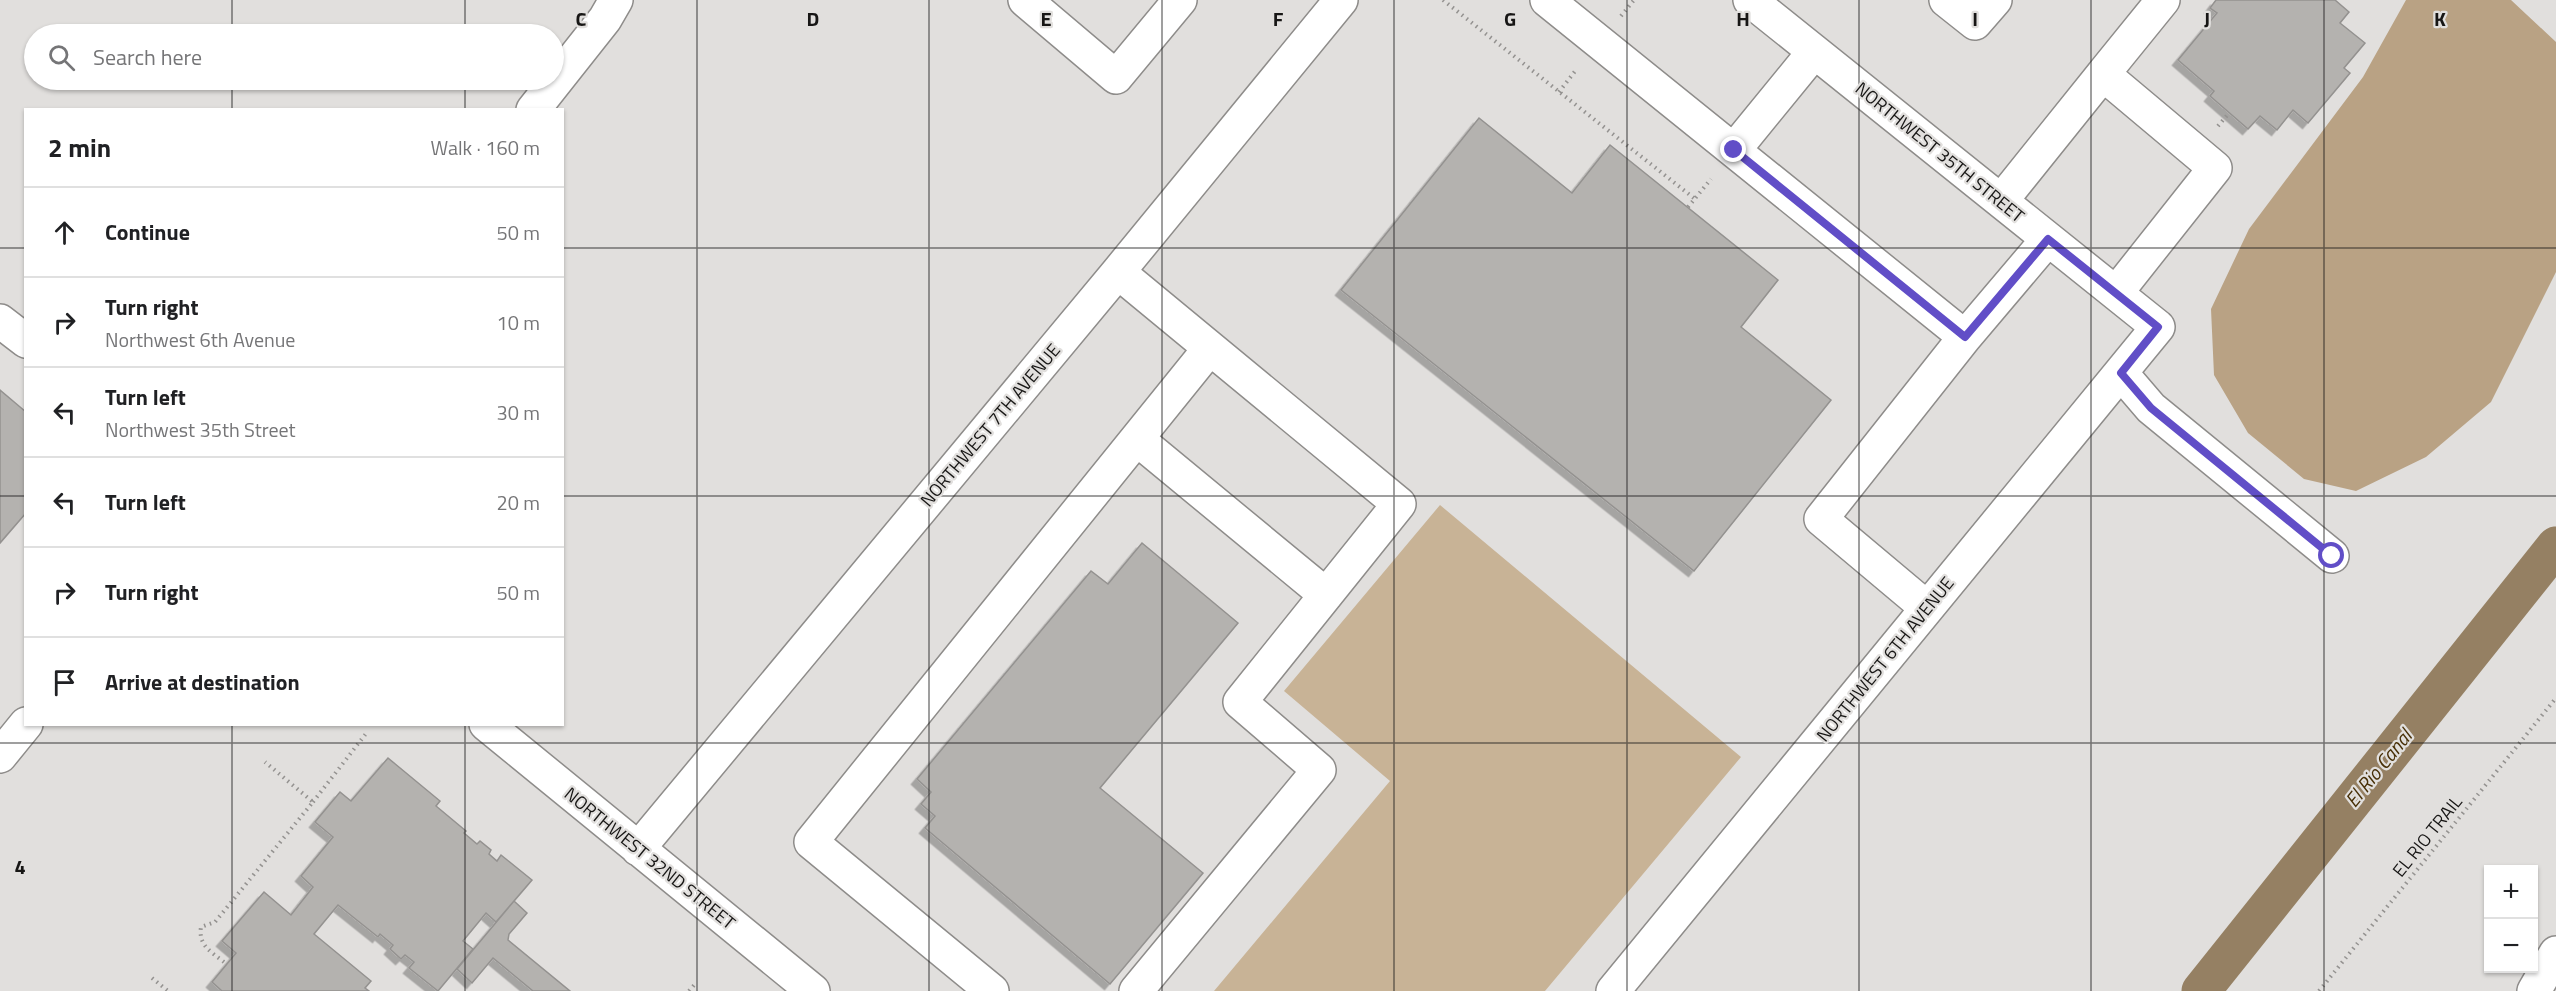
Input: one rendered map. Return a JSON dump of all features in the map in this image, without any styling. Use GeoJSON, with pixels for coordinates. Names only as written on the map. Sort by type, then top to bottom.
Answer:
{"type":"FeatureCollection","features":[{"type":"Feature","properties":{"kind":"street"},"geometry":{"type":"LineString","coordinates":[[564,71],[605,19],[616,0]]}},
{"type":"Feature","properties":{"kind":"street"},"geometry":{"type":"LineString","coordinates":[[1025,0],[1116,77],[1179,0]]}},
{"type":"Feature","properties":{"kind":"street","name":"NORTHWEST 7TH AVENUE"},"geometry":{"type":"LineString","coordinates":[[638,849],[1341,0]]}},
{"type":"Feature","properties":{"kind":"street"},"geometry":{"type":"LineString","coordinates":[[1547,0],[1965,337]]}},
{"type":"Feature","properties":{"kind":"street","name":"NORTHWEST 35TH STREET"},"geometry":{"type":"LineString","coordinates":[[1750,0],[2158,327]]}},
{"type":"Feature","properties":{"kind":"street"},"geometry":{"type":"LineString","coordinates":[[1947,0],[1975,23],[1995,0]]}},
{"type":"Feature","properties":{"kind":"street"},"geometry":{"type":"LineString","coordinates":[[2001,201],[2163,0]]}},
{"type":"Feature","properties":{"kind":"street"},"geometry":{"type":"LineString","coordinates":[[1734,150],[1814,52]]}},
{"type":"Feature","properties":{"kind":"street"},"geometry":{"type":"LineString","coordinates":[[2103,74],[2215,168],[2116,293]]}},
{"type":"Feature","properties":{"kind":"street"},"geometry":{"type":"LineString","coordinates":[[535,108],[549,90]]}},
{"type":"Feature","properties":{"kind":"street"},"geometry":{"type":"LineString","coordinates":[[1927,608],[1821,519],[1965,337],[2048,239]]}},
{"type":"Feature","properties":{"kind":"street"},"geometry":{"type":"LineString","coordinates":[[1118,272],[1400,504],[1240,702],[1319,770],[1136,991]]}},
{"type":"Feature","properties":{"kind":"street"},"geometry":{"type":"LineString","coordinates":[[0,321],[24,339]]}},
{"type":"Feature","properties":{"kind":"street","name":"NORTHWEST 6TH AVENUE"},"geometry":{"type":"LineString","coordinates":[[1613,991],[2158,327]]}},
{"type":"Feature","properties":{"kind":"street"},"geometry":{"type":"LineString","coordinates":[[992,991],[811,842],[1210,348]]}},
{"type":"Feature","properties":{"kind":"street"},"geometry":{"type":"LineString","coordinates":[[2121,373],[2151,408],[2332,556]]}},
{"type":"Feature","properties":{"kind":"street"},"geometry":{"type":"LineString","coordinates":[[1137,438],[1326,595]]}},
{"type":"Feature","properties":{"kind":"street"},"geometry":{"type":"LineString","coordinates":[[0,756],[24,726]]}},
{"type":"Feature","properties":{"kind":"street","name":"NORTHWEST 32ND STREET"},"geometry":{"type":"LineString","coordinates":[[488,726],[813,991]]}},
{"type":"Feature","properties":{"kind":"street"},"geometry":{"type":"LineString","coordinates":[[2534,991],[2556,954]]}},
{"type":"Feature","properties":{"kind":"path"},"geometry":{"type":"LineString","coordinates":[[1443,0],[1695,199]]}},
{"type":"Feature","properties":{"kind":"path","name":"EL RIO TRAIL"},"geometry":{"type":"LineString","coordinates":[[2319,991],[2556,698]]}},
{"type":"Feature","properties":{"kind":"path"},"geometry":{"type":"LineString","coordinates":[[224,962],[205,947],[200,937],[201,927],[215,922],[369,731]]}},
{"type":"Feature","properties":{"kind":"path"},"geometry":{"type":"LineString","coordinates":[[265,762],[313,802]]}},
{"type":"Feature","properties":{"kind":"path"},"geometry":{"type":"LineString","coordinates":[[152,978],[168,991]]}},
{"type":"Feature","properties":{"kind":"path"},"geometry":{"type":"LineString","coordinates":[[689,991],[695,984]]}},
{"type":"Feature","properties":{"kind":"shaded area"},"geometry":{"type":"Polygon","coordinates":[[[2406,0],[2511,0],[2556,42],[2556,272],[2491,402],[2426,457],[2356,491],[2304,479],[2248,433],[2214,375],[2211,309],[2249,229],[2363,77],[2406,0]]]}},
{"type":"Feature","properties":{"kind":"shaded area"},"geometry":{"type":"Polygon","coordinates":[[[1440,505],[1741,757],[1545,991],[1214,991],[1390,781],[1284,691],[1440,505]]]}},
{"type":"Feature","properties":{"kind":"building"},"geometry":{"type":"Polygon","coordinates":[[[2216,0],[2335,0],[2349,12],[2340,23],[2365,43],[2344,68],[2350,73],[2308,123],[2293,110],[2277,130],[2260,116],[2248,129],[2210,96],[2214,91],[2178,60],[2217,13],[2210,8],[2216,0]]]}},
{"type":"Feature","properties":{"kind":"building"},"geometry":{"type":"Polygon","coordinates":[[[1479,118],[1572,193],[1610,145],[1778,280],[1741,327],[1831,400],[1694,571],[1341,290],[1479,118]]]}},
{"type":"Feature","properties":{"kind":"building"},"geometry":{"type":"Polygon","coordinates":[[[0,390],[24,410],[24,515],[0,543],[0,390]]]}},
{"type":"Feature","properties":{"kind":"building"},"geometry":{"type":"Polygon","coordinates":[[[1142,543],[1238,623],[1100,788],[1203,873],[1110,984],[925,828],[935,816],[921,804],[931,792],[917,779],[1091,571],[1108,584],[1142,543]]]}},
{"type":"Feature","properties":{"kind":"building"},"geometry":{"type":"Polygon","coordinates":[[[388,758],[440,801],[436,806],[466,831],[464,833],[477,844],[480,841],[491,850],[489,854],[497,861],[501,855],[532,880],[496,922],[486,913],[463,941],[473,949],[438,991],[409,968],[414,962],[405,955],[401,959],[390,949],[393,945],[380,934],[378,937],[338,905],[314,934],[371,981],[365,988],[369,991],[222,991],[212,982],[236,953],[222,941],[264,892],[291,915],[313,887],[301,876],[333,837],[315,822],[340,792],[351,801],[388,758]]]}},
{"type":"Feature","properties":{"kind":"building"},"geometry":{"type":"Polygon","coordinates":[[[514,901],[527,913],[509,934],[508,940],[570,991],[533,991],[493,958],[472,983],[457,969],[514,901]]]}},
{"type":"Feature","properties":{"kind":"waterway","name":"El Rio Canal"},"geometry":{"type":"LineString","coordinates":[[2201,991],[2556,546]]}},
{"type":"Feature","properties":{"kind":"route"},"geometry":{"type":"LineString","coordinates":[[1734,150],[1965,337],[2048,239],[2158,327],[2121,373],[2151,408],[2332,556]]}}]}
